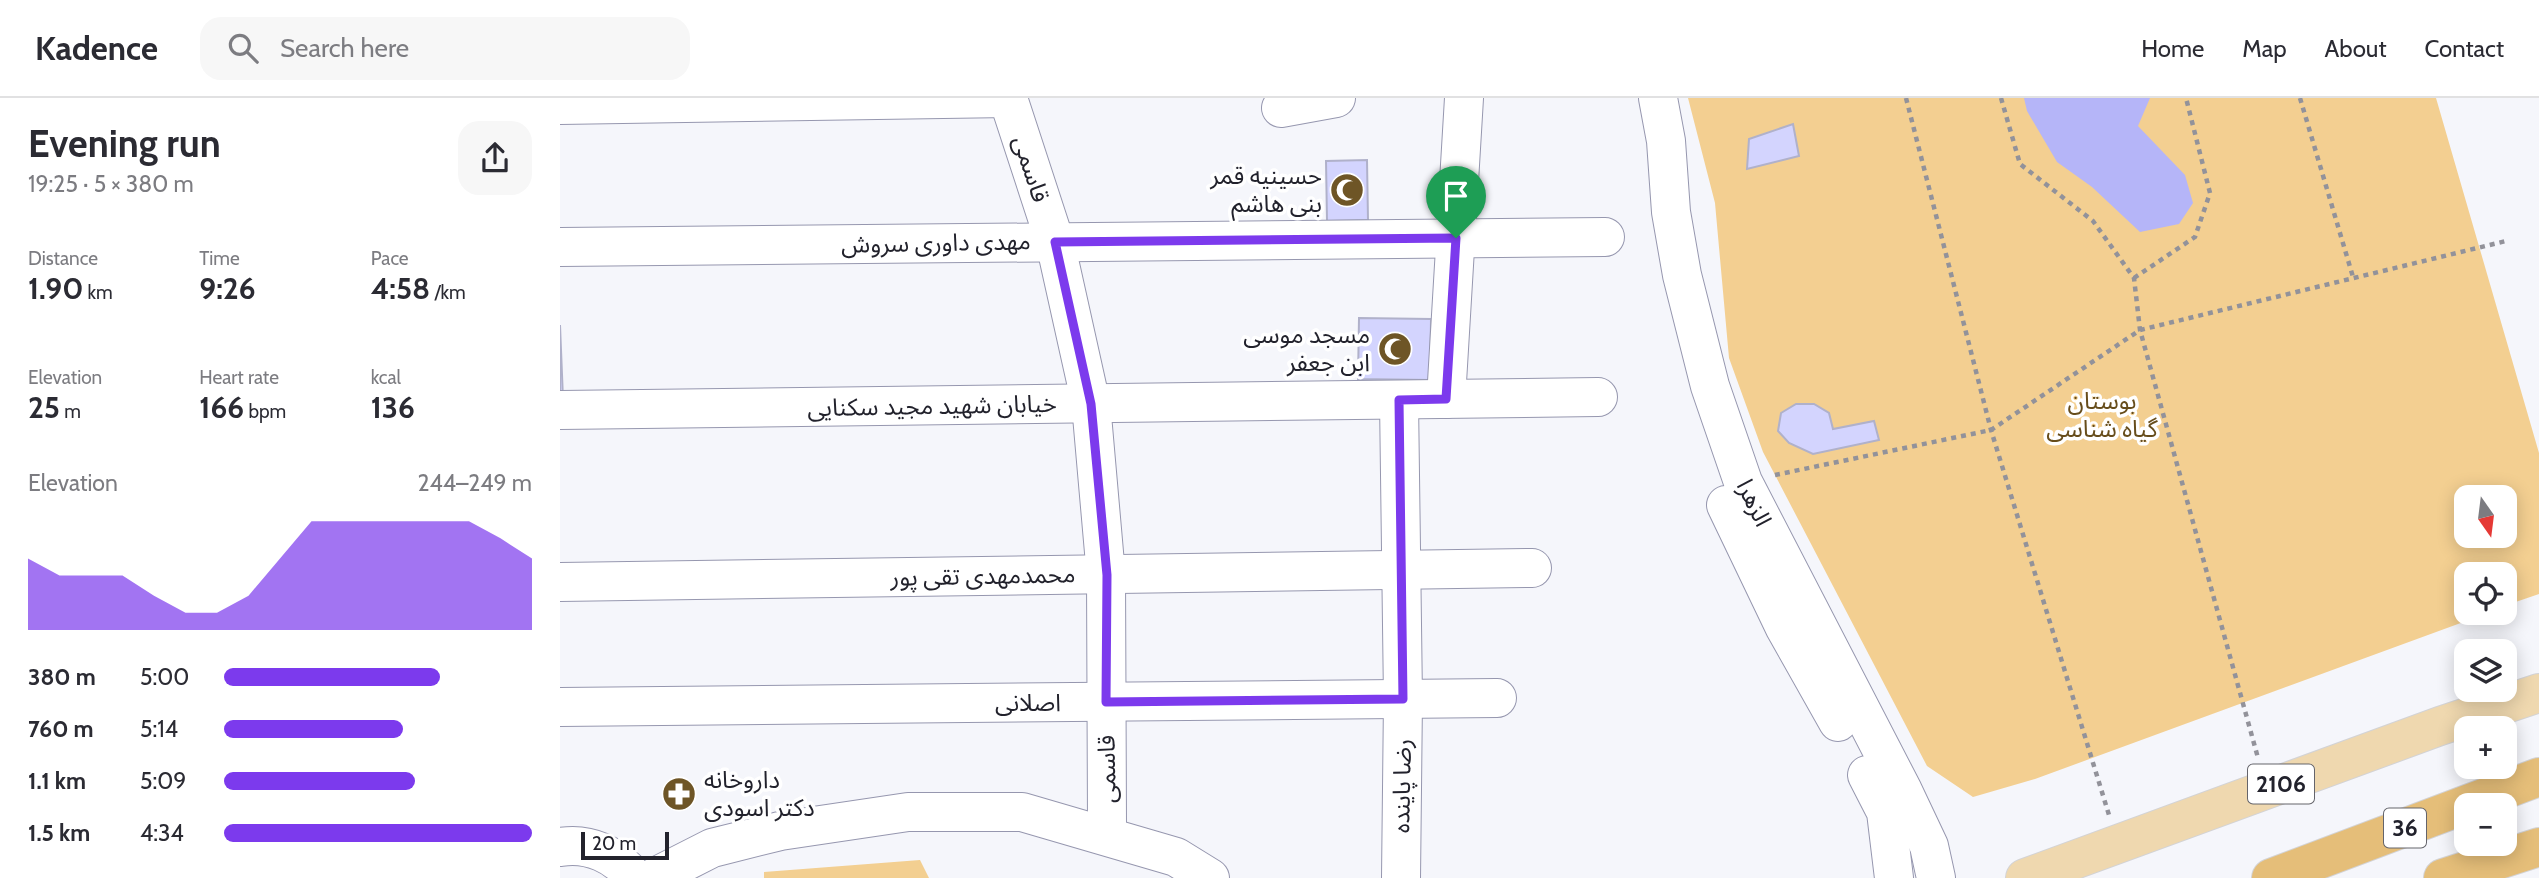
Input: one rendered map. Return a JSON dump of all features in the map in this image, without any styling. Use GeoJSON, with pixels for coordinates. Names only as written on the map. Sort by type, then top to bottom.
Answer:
{"type":"FeatureCollection","features":[{"type":"Feature","properties":{"kind":"highway","name":"36"},"geometry":{"type":"LineString","coordinates":[[2271,878],[2539,777]]}},
{"type":"Feature","properties":{"kind":"highway","name":"36"},"geometry":{"type":"LineString","coordinates":[[2443,878],[2539,847]]}},
{"type":"Feature","properties":{"kind":"main road","name":"2106"},"geometry":{"type":"LineString","coordinates":[[2025,878],[2539,693]]}},
{"type":"Feature","properties":{"kind":"street"},"geometry":{"type":"LineString","coordinates":[[560,105],[1008,98]]}},
{"type":"Feature","properties":{"kind":"street","name":"قاسمی"},"geometry":{"type":"LineString","coordinates":[[1008,98],[1055,242],[1091,404],[1107,575],[1107,823]]}},
{"type":"Feature","properties":{"kind":"street"},"geometry":{"type":"LineString","coordinates":[[1281,108],[1336,98]]}},
{"type":"Feature","properties":{"kind":"street"},"geometry":{"type":"LineString","coordinates":[[1446,399],[1464,98]]}},
{"type":"Feature","properties":{"kind":"street","name":"الزهرا"},"geometry":{"type":"LineString","coordinates":[[1636,98],[1645,202],[1661,292],[1685,383],[1715,474],[1729,511],[1785,628],[1885,812],[1894,878]]}},
{"type":"Feature","properties":{"kind":"street","name":"الزهرا"},"geometry":{"type":"LineString","coordinates":[[1658,98],[1666,141],[1671,212],[1682,275],[1710,386],[1743,482],[1903,791],[1929,846],[1936,878]]}},
{"type":"Feature","properties":{"kind":"street","name":"مهدی داوری سروش"},"geometry":{"type":"LineString","coordinates":[[560,247],[1605,237]]}},
{"type":"Feature","properties":{"kind":"street","name":"خیابان شهید مجید سکنایی"},"geometry":{"type":"LineString","coordinates":[[560,410],[1598,397]]}},
{"type":"Feature","properties":{"kind":"street","name":"رضا پاینده"},"geometry":{"type":"LineString","coordinates":[[1399,400],[1403,699],[1401,878]]}},
{"type":"Feature","properties":{"kind":"street","name":"محمدمهدی تقی پور"},"geometry":{"type":"LineString","coordinates":[[560,582],[1532,569]]}},
{"type":"Feature","properties":{"kind":"street","name":"اصلانی"},"geometry":{"type":"LineString","coordinates":[[560,707],[1497,698]]}},
{"type":"Feature","properties":{"kind":"street"},"geometry":{"type":"LineString","coordinates":[[653,878],[712,848],[769,834],[908,812],[1021,812],[1176,857],[1210,878]]}},
{"type":"Feature","properties":{"kind":"street"},"geometry":{"type":"LineString","coordinates":[[560,847],[589,847],[610,855],[634,878]]}},
{"type":"Feature","properties":{"kind":"path"},"geometry":{"type":"LineString","coordinates":[[1906,98],[1991,430],[2119,846]]}},
{"type":"Feature","properties":{"kind":"path"},"geometry":{"type":"LineString","coordinates":[[2001,98],[2020,164],[2093,221],[2134,278],[2140,330],[2267,789]]}},
{"type":"Feature","properties":{"kind":"path"},"geometry":{"type":"LineString","coordinates":[[2134,278],[2195,237],[2210,193],[2186,98]]}},
{"type":"Feature","properties":{"kind":"path"},"geometry":{"type":"LineString","coordinates":[[2300,98],[2353,277]]}},
{"type":"Feature","properties":{"kind":"path"},"geometry":{"type":"LineString","coordinates":[[1743,482],[1991,430],[2140,330],[2505,241]]}},
{"type":"Feature","properties":{"kind":"green space","name":"بوستان گیاه شناسی"},"geometry":{"type":"Polygon","coordinates":[[[1688,98],[2436,98],[2539,453],[2539,594],[2517,602],[2517,562],[2454,562],[2455,625],[2035,779],[1973,797],[1927,766],[1763,452],[1729,358],[1715,203],[1688,98]]]}},
{"type":"Feature","properties":{"kind":"green space"},"geometry":{"type":"Polygon","coordinates":[[[920,860],[929,878],[764,878],[764,872],[920,860]]]}},
{"type":"Feature","properties":{"kind":"water"},"geometry":{"type":"Polygon","coordinates":[[[2024,98],[2150,98],[2138,126],[2185,175],[2193,203],[2179,224],[2140,232],[2092,187],[2057,162],[2027,111],[2024,98]]]}},
{"type":"Feature","properties":{"kind":"building"},"geometry":{"type":"Polygon","coordinates":[[[1793,124],[1799,156],[1747,169],[1749,139],[1793,124]]]}},
{"type":"Feature","properties":{"kind":"building","name":"حسینیه قمر بنی هاشم"},"geometry":{"type":"Polygon","coordinates":[[[1367,160],[1368,220],[1327,221],[1326,161],[1367,160]]]}},
{"type":"Feature","properties":{"kind":"building","name":"مسجد موسی ابن جعفر"},"geometry":{"type":"Polygon","coordinates":[[[1359,318],[1431,319],[1430,380],[1358,379],[1359,318]]]}},
{"type":"Feature","properties":{"kind":"building"},"geometry":{"type":"Polygon","coordinates":[[[560,325],[563,399],[560,399],[560,325]]]}},
{"type":"Feature","properties":{"kind":"building"},"geometry":{"type":"Polygon","coordinates":[[[1796,404],[1814,404],[1829,413],[1833,429],[1874,421],[1879,440],[1813,454],[1789,443],[1778,431],[1781,413],[1796,404]]]}},
{"type":"Feature","properties":{"kind":"place","name":"حسینیه قمر بنی هاشم"},"geometry":{"type":"Point","coordinates":[1347,190]}},
{"type":"Feature","properties":{"kind":"place","name":"مسجد موسی ابن جعفر"},"geometry":{"type":"Point","coordinates":[1395,349]}},
{"type":"Feature","properties":{"kind":"place","name":"داروخانه دکتر اسودی"},"geometry":{"type":"Point","coordinates":[679,794]}},
{"type":"Feature","properties":{"kind":"route"},"geometry":{"type":"LineString","coordinates":[[1456,238],[1446,399],[1399,400],[1403,699],[1106,702],[1107,575],[1091,404],[1055,242],[1456,238]]}}]}
